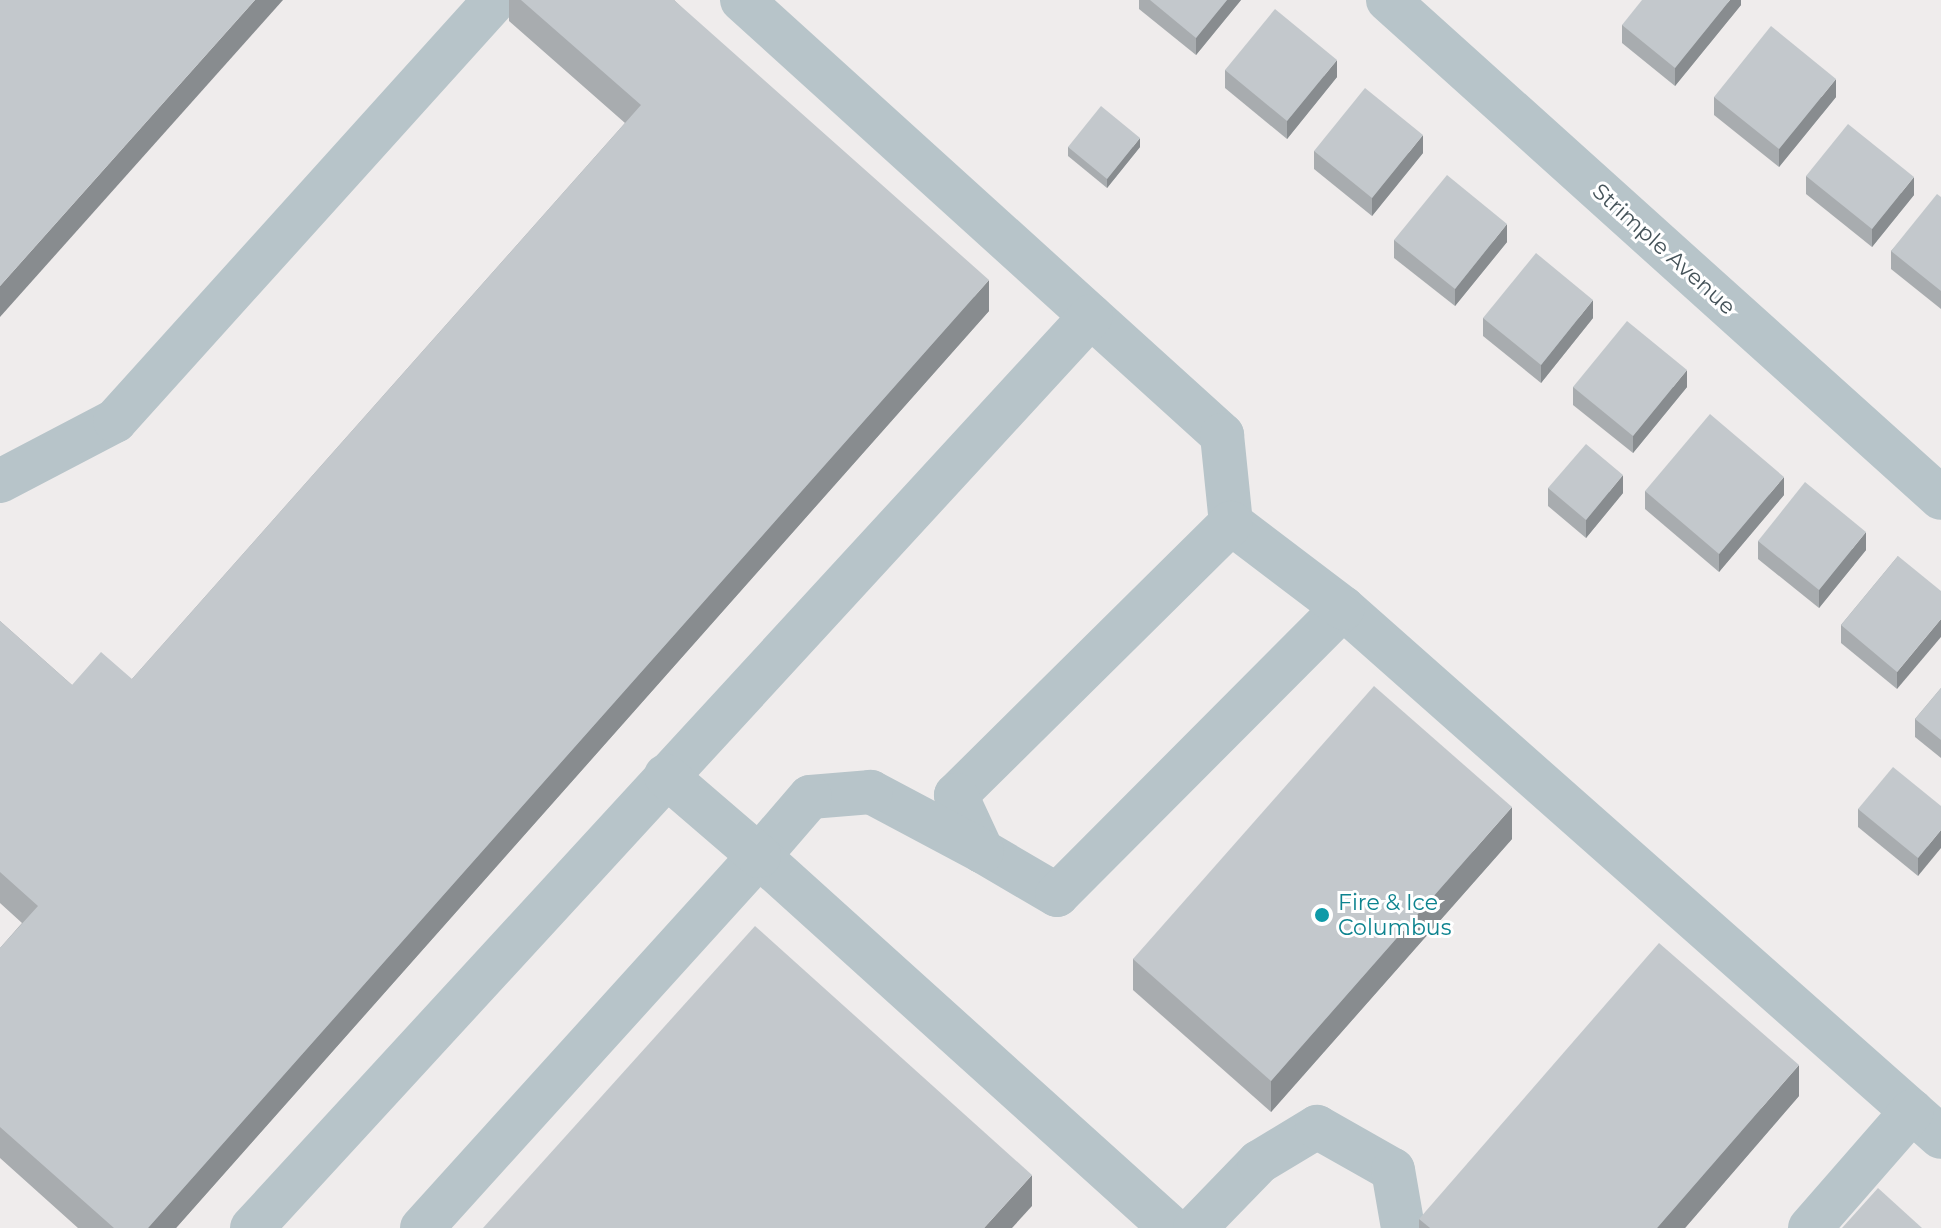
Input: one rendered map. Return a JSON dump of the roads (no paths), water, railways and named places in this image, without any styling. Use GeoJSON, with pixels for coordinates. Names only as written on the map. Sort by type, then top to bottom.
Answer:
{"type":"FeatureCollection","features":[{"type":"Feature","properties":{"kind":"street"},"geometry":{"type":"LineString","coordinates":[[0,481],[115,421],[495,0]]}},
{"type":"Feature","properties":{"kind":"street"},"geometry":{"type":"LineString","coordinates":[[742,0],[1222,435],[1231,523],[1343,608],[1926,1124],[1810,1228]]}},
{"type":"Feature","properties":{"kind":"street","name":"Strimple Avenue"},"geometry":{"type":"LineString","coordinates":[[1388,0],[1941,498]]}},
{"type":"Feature","properties":{"kind":"street"},"geometry":{"type":"LineString","coordinates":[[252,1228],[1091,316]]}},
{"type":"Feature","properties":{"kind":"street"},"geometry":{"type":"LineString","coordinates":[[982,851],[956,795],[1231,523]]}},
{"type":"Feature","properties":{"kind":"street"},"geometry":{"type":"LineString","coordinates":[[422,1228],[810,797],[871,792],[1057,895],[1343,608]]}},
{"type":"Feature","properties":{"kind":"street"},"geometry":{"type":"LineString","coordinates":[[666,776],[759,856],[1171,1228]]}},
{"type":"Feature","properties":{"kind":"street"},"geometry":{"type":"LineString","coordinates":[[1195,1228],[1259,1162],[1317,1127],[1393,1170],[1403,1228]]}},
{"type":"Feature","properties":{"kind":"place","name":"Fire & Ice Columbus"},"geometry":{"type":"Point","coordinates":[1322,915]}}]}
